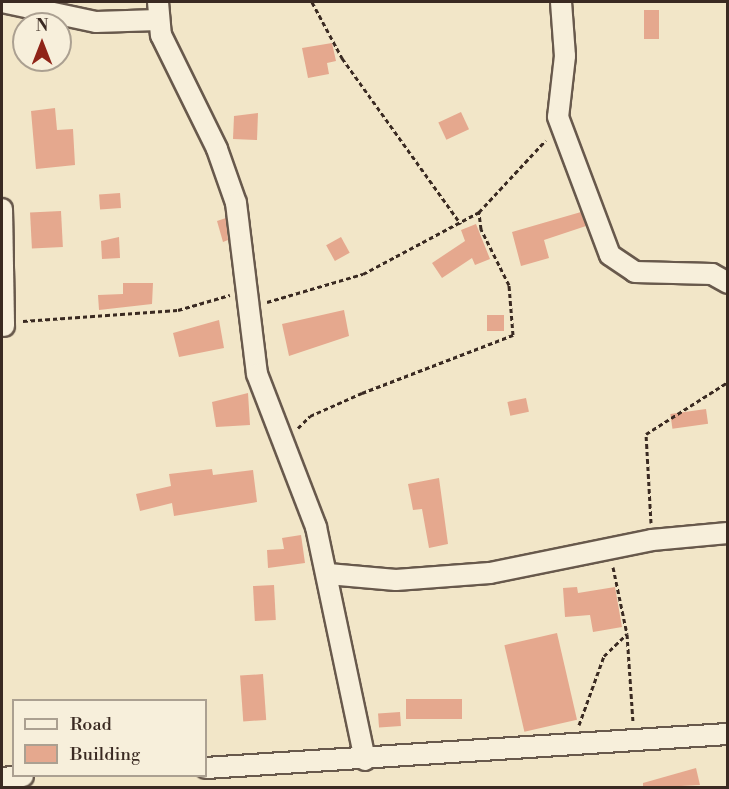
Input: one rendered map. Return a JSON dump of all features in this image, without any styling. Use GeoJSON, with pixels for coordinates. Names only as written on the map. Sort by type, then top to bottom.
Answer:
{"type":"FeatureCollection","features":[{"type":"Feature","properties":{"kind":"street"},"geometry":{"type":"LineString","coordinates":[[2,2],[96,22],[158,11],[236,203],[257,374],[285,452],[306,496],[328,574],[365,760]]}},
{"type":"Feature","properties":{"kind":"street"},"geometry":{"type":"LineString","coordinates":[[561,2],[565,56],[558,117],[599,234],[620,265],[659,275],[712,274],[728,283]]}},
{"type":"Feature","properties":{"kind":"street"},"geometry":{"type":"LineString","coordinates":[[2,209],[4,326]]}},
{"type":"Feature","properties":{"kind":"street"},"geometry":{"type":"LineString","coordinates":[[328,574],[396,580],[490,573],[652,540],[728,533]]}},
{"type":"Feature","properties":{"kind":"street"},"geometry":{"type":"LineString","coordinates":[[207,768],[365,760],[576,742],[728,734]]}},
{"type":"Feature","properties":{"kind":"path"},"geometry":{"type":"LineString","coordinates":[[312,2],[342,58],[461,224]]}},
{"type":"Feature","properties":{"kind":"path"},"geometry":{"type":"LineString","coordinates":[[285,452],[310,416],[513,335],[509,285],[481,229],[479,212],[485,199],[528,165],[558,117]]}},
{"type":"Feature","properties":{"kind":"path"},"geometry":{"type":"LineString","coordinates":[[4,326],[43,318],[178,310],[363,274],[461,224],[479,212]]}},
{"type":"Feature","properties":{"kind":"path"},"geometry":{"type":"LineString","coordinates":[[652,540],[646,434],[728,382]]}},
{"type":"Feature","properties":{"kind":"path"},"geometry":{"type":"LineString","coordinates":[[608,548],[627,634],[635,740]]}},
{"type":"Feature","properties":{"kind":"path"},"geometry":{"type":"LineString","coordinates":[[576,742],[592,680],[604,656],[627,634]]}},
{"type":"Feature","properties":{"kind":"building"},"geometry":{"type":"Polygon","coordinates":[[[644,10],[659,10],[659,39],[644,39],[644,10]]]}},
{"type":"Feature","properties":{"kind":"building"},"geometry":{"type":"Polygon","coordinates":[[[332,43],[336,61],[327,63],[329,74],[308,78],[302,48],[332,43]]]}},
{"type":"Feature","properties":{"kind":"building"},"geometry":{"type":"Polygon","coordinates":[[[55,108],[57,130],[73,129],[75,165],[36,169],[31,111],[55,108]]]}},
{"type":"Feature","properties":{"kind":"building"},"geometry":{"type":"Polygon","coordinates":[[[461,112],[469,129],[446,140],[438,123],[461,112]]]}},
{"type":"Feature","properties":{"kind":"building"},"geometry":{"type":"Polygon","coordinates":[[[258,113],[257,140],[233,139],[234,116],[258,113]]]}},
{"type":"Feature","properties":{"kind":"building"},"geometry":{"type":"Polygon","coordinates":[[[120,193],[121,208],[100,209],[99,194],[120,193]]]}},
{"type":"Feature","properties":{"kind":"building"},"geometry":{"type":"Polygon","coordinates":[[[61,211],[63,247],[32,249],[30,213],[61,211]]]}},
{"type":"Feature","properties":{"kind":"building"},"geometry":{"type":"Polygon","coordinates":[[[581,212],[586,226],[544,240],[549,258],[521,266],[512,232],[581,212]]]}},
{"type":"Feature","properties":{"kind":"building"},"geometry":{"type":"Polygon","coordinates":[[[226,218],[228,240],[223,242],[217,221],[226,218]]]}},
{"type":"Feature","properties":{"kind":"building"},"geometry":{"type":"Polygon","coordinates":[[[476,224],[490,259],[475,265],[472,258],[442,278],[432,263],[465,241],[461,230],[476,224]]]}},
{"type":"Feature","properties":{"kind":"building"},"geometry":{"type":"Polygon","coordinates":[[[119,237],[120,258],[102,259],[101,241],[119,237]]]}},
{"type":"Feature","properties":{"kind":"building"},"geometry":{"type":"Polygon","coordinates":[[[341,237],[350,253],[335,261],[326,245],[341,237]]]}},
{"type":"Feature","properties":{"kind":"building"},"geometry":{"type":"Polygon","coordinates":[[[123,283],[153,283],[152,304],[99,310],[98,295],[123,294],[123,283]]]}},
{"type":"Feature","properties":{"kind":"building"},"geometry":{"type":"Polygon","coordinates":[[[344,310],[349,336],[289,356],[282,324],[344,310]]]}},
{"type":"Feature","properties":{"kind":"building"},"geometry":{"type":"Polygon","coordinates":[[[487,315],[504,315],[504,331],[487,331],[487,315]]]}},
{"type":"Feature","properties":{"kind":"building"},"geometry":{"type":"Polygon","coordinates":[[[219,320],[224,348],[179,357],[173,333],[219,320]]]}},
{"type":"Feature","properties":{"kind":"building"},"geometry":{"type":"Polygon","coordinates":[[[248,393],[250,425],[216,427],[212,402],[248,393]]]}},
{"type":"Feature","properties":{"kind":"building"},"geometry":{"type":"Polygon","coordinates":[[[526,398],[529,412],[510,416],[507,402],[526,398]]]}},
{"type":"Feature","properties":{"kind":"building"},"geometry":{"type":"Polygon","coordinates":[[[706,409],[708,424],[672,429],[670,414],[706,409]]]}},
{"type":"Feature","properties":{"kind":"building"},"geometry":{"type":"Polygon","coordinates":[[[212,469],[213,475],[253,470],[257,502],[174,516],[172,503],[140,511],[136,494],[171,486],[169,474],[212,469]]]}},
{"type":"Feature","properties":{"kind":"building"},"geometry":{"type":"Polygon","coordinates":[[[439,478],[448,544],[429,548],[422,509],[413,510],[408,484],[439,478]]]}},
{"type":"Feature","properties":{"kind":"building"},"geometry":{"type":"Polygon","coordinates":[[[301,535],[305,563],[268,568],[267,550],[284,549],[282,538],[301,535]]]}},
{"type":"Feature","properties":{"kind":"building"},"geometry":{"type":"Polygon","coordinates":[[[274,585],[276,620],[255,621],[253,586],[274,585]]]}},
{"type":"Feature","properties":{"kind":"building"},"geometry":{"type":"Polygon","coordinates":[[[577,587],[578,593],[615,587],[622,627],[593,632],[590,615],[565,617],[563,588],[577,587]]]}},
{"type":"Feature","properties":{"kind":"building"},"geometry":{"type":"Polygon","coordinates":[[[557,633],[577,720],[524,732],[504,645],[557,633]]]}},
{"type":"Feature","properties":{"kind":"building"},"geometry":{"type":"Polygon","coordinates":[[[263,674],[266,720],[243,721],[240,676],[263,674]]]}},
{"type":"Feature","properties":{"kind":"building"},"geometry":{"type":"Polygon","coordinates":[[[406,699],[462,699],[462,719],[406,719],[406,699]]]}},
{"type":"Feature","properties":{"kind":"building"},"geometry":{"type":"Polygon","coordinates":[[[400,712],[401,726],[379,728],[378,714],[400,712]]]}},
{"type":"Feature","properties":{"kind":"building"},"geometry":{"type":"Polygon","coordinates":[[[696,768],[700,785],[643,788],[643,783],[696,768]]]}}]}
